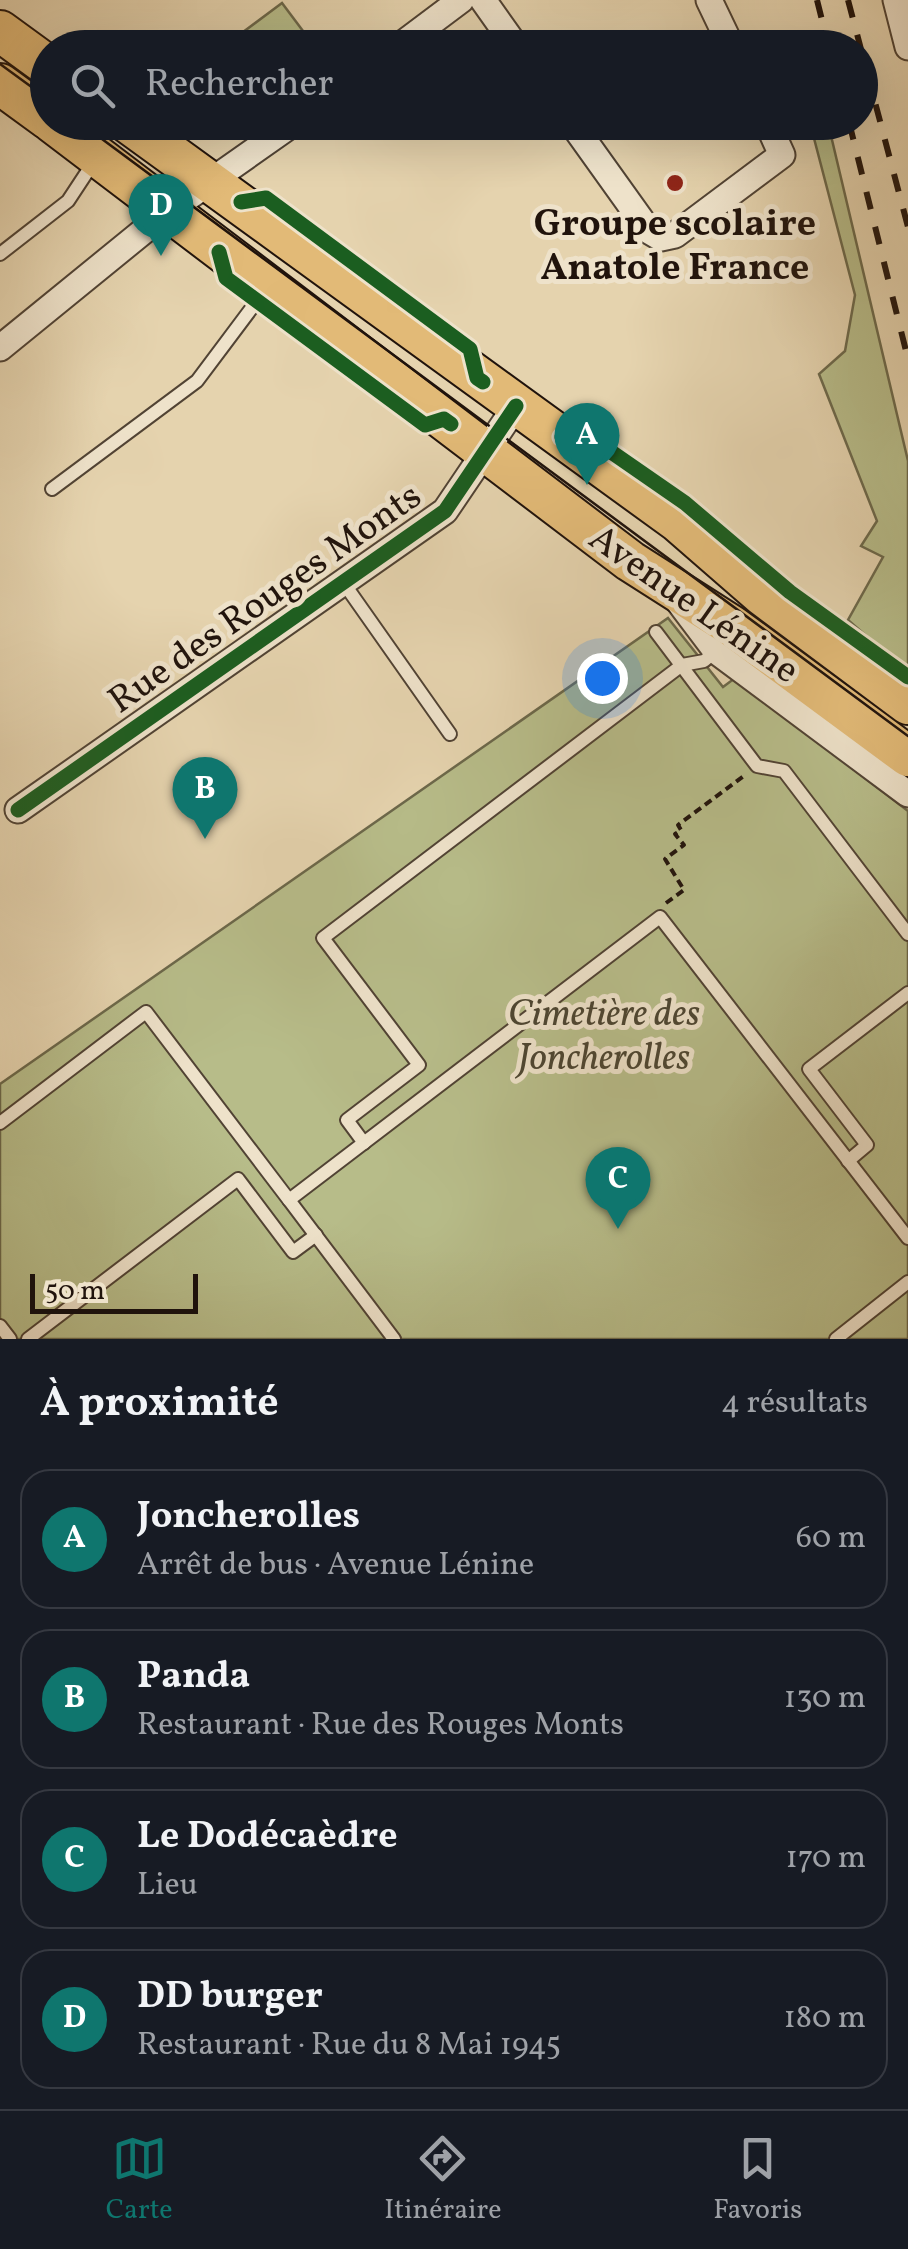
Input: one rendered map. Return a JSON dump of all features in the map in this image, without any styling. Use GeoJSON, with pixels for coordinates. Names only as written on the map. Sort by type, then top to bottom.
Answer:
{"type":"FeatureCollection","features":[{"type":"Feature","properties":{"kind":"main road"},"geometry":{"type":"LineString","coordinates":[[0,31],[30,53]]}},
{"type":"Feature","properties":{"kind":"main road","name":"Avenue Lénine"},"geometry":{"type":"LineString","coordinates":[[0,84],[30,106]]}},
{"type":"Feature","properties":{"kind":"main road","name":"Avenue Lénine"},"geometry":{"type":"LineString","coordinates":[[74,140],[671,589],[732,626],[908,756]]}},
{"type":"Feature","properties":{"kind":"main road","name":"Avenue Lénine"},"geometry":{"type":"LineString","coordinates":[[153,140],[677,521],[762,595],[908,704]]}},
{"type":"Feature","properties":{"kind":"street"},"geometry":{"type":"LineString","coordinates":[[421,30],[461,0]]}},
{"type":"Feature","properties":{"kind":"street"},"geometry":{"type":"LineString","coordinates":[[483,0],[504,30]]}},
{"type":"Feature","properties":{"kind":"street"},"geometry":{"type":"LineString","coordinates":[[709,0],[723,30]]}},
{"type":"Feature","properties":{"kind":"street"},"geometry":{"type":"LineString","coordinates":[[896,0],[908,47]]}},
{"type":"Feature","properties":{"kind":"street"},"geometry":{"type":"LineString","coordinates":[[0,348],[167,212],[270,140]]}},
{"type":"Feature","properties":{"kind":"street"},"geometry":{"type":"LineString","coordinates":[[584,140],[649,231],[661,238],[675,235],[782,156],[775,140]]}},
{"type":"Feature","properties":{"kind":"street","name":"Rue des Rouges Monts"},"geometry":{"type":"LineString","coordinates":[[18,810],[150,724],[343,582],[399,552],[448,508],[516,406]]}},
{"type":"Feature","properties":{"kind":"street"},"geometry":{"type":"LineString","coordinates":[[671,589],[716,651],[908,794]]}},
{"type":"Feature","properties":{"kind":"lane"},"geometry":{"type":"LineString","coordinates":[[0,254],[68,201],[97,158]]}},
{"type":"Feature","properties":{"kind":"lane"},"geometry":{"type":"LineString","coordinates":[[52,490],[197,381],[268,287]]}},
{"type":"Feature","properties":{"kind":"lane"},"geometry":{"type":"LineString","coordinates":[[343,582],[365,620],[450,734]]}},
{"type":"Feature","properties":{"kind":"lane"},"geometry":{"type":"LineString","coordinates":[[656,632],[757,766],[784,772],[908,934]]}},
{"type":"Feature","properties":{"kind":"lane"},"geometry":{"type":"LineString","coordinates":[[364,1143],[346,1120],[419,1065],[323,938],[682,665],[704,662],[716,651]]}},
{"type":"Feature","properties":{"kind":"lane"},"geometry":{"type":"LineString","coordinates":[[289,1200],[660,917],[908,1238]]}},
{"type":"Feature","properties":{"kind":"lane"},"geometry":{"type":"LineString","coordinates":[[848,1160],[867,1145],[810,1069],[908,993]]}},
{"type":"Feature","properties":{"kind":"lane"},"geometry":{"type":"LineString","coordinates":[[0,1123],[146,1012],[394,1339]]}},
{"type":"Feature","properties":{"kind":"lane"},"geometry":{"type":"LineString","coordinates":[[28,1339],[238,1180],[294,1252],[316,1235]]}},
{"type":"Feature","properties":{"kind":"lane"},"geometry":{"type":"LineString","coordinates":[[836,1339],[908,1282]]}},
{"type":"Feature","properties":{"kind":"lane"},"geometry":{"type":"LineString","coordinates":[[0,1326],[10,1339]]}},
{"type":"Feature","properties":{"kind":"path"},"geometry":{"type":"LineString","coordinates":[[660,917],[666,904],[684,890],[665,859],[684,845],[675,834],[681,830],[678,825],[757,766]]}},
{"type":"Feature","properties":{"kind":"green space"},"geometry":{"type":"Polygon","coordinates":[[[282,3],[302,30],[246,30],[282,3]]]}},
{"type":"Feature","properties":{"kind":"green space"},"geometry":{"type":"Polygon","coordinates":[[[814,140],[832,140],[908,461],[908,672],[848,620],[883,557],[861,546],[877,521],[819,374],[845,351],[855,295],[814,140]]]}},
{"type":"Feature","properties":{"kind":"green space","name":"Cimetière des Joncherolles"},"geometry":{"type":"Polygon","coordinates":[[[668,618],[723,687],[735,678],[908,811],[908,1339],[0,1339],[0,1084],[668,618]]]}},
{"type":"Feature","properties":{"kind":"tram line"},"geometry":{"type":"LineString","coordinates":[[0,64],[30,86]]}},
{"type":"Feature","properties":{"kind":"tram line"},"geometry":{"type":"LineString","coordinates":[[103,140],[908,736]]}},
{"type":"Feature","properties":{"kind":"railway"},"geometry":{"type":"LineString","coordinates":[[817,0],[824,30]]}},
{"type":"Feature","properties":{"kind":"railway"},"geometry":{"type":"LineString","coordinates":[[848,0],[856,30]]}},
{"type":"Feature","properties":{"kind":"railway"},"geometry":{"type":"LineString","coordinates":[[878,114],[908,227]]}},
{"type":"Feature","properties":{"kind":"railway"},"geometry":{"type":"LineString","coordinates":[[853,140],[908,359]]}},
{"type":"Feature","properties":{"kind":"cycle path"},"geometry":{"type":"LineString","coordinates":[[241,202],[266,198],[470,349],[477,378],[483,382]]}},
{"type":"Feature","properties":{"kind":"cycle path"},"geometry":{"type":"LineString","coordinates":[[219,252],[226,278],[425,425],[444,419],[451,424]]}},
{"type":"Feature","properties":{"kind":"cycle path"},"geometry":{"type":"LineString","coordinates":[[18,810],[445,511],[516,406]]}},
{"type":"Feature","properties":{"kind":"cycle path"},"geometry":{"type":"LineString","coordinates":[[562,437],[581,431],[685,503],[790,592],[908,677]]}},
{"type":"Feature","properties":{"kind":"place","name":"Groupe scolaire Anatole France"},"geometry":{"type":"Point","coordinates":[675,183]}},
{"type":"Feature","properties":{"kind":"place","name":"DD burger"},"geometry":{"type":"Point","coordinates":[161,256]}},
{"type":"Feature","properties":{"kind":"place","name":"Joncherolles"},"geometry":{"type":"Point","coordinates":[587,485]}},
{"type":"Feature","properties":{"kind":"place","name":"Panda"},"geometry":{"type":"Point","coordinates":[205,839]}},
{"type":"Feature","properties":{"kind":"place","name":"Le Dodécaèdre"},"geometry":{"type":"Point","coordinates":[618,1229]}}]}
